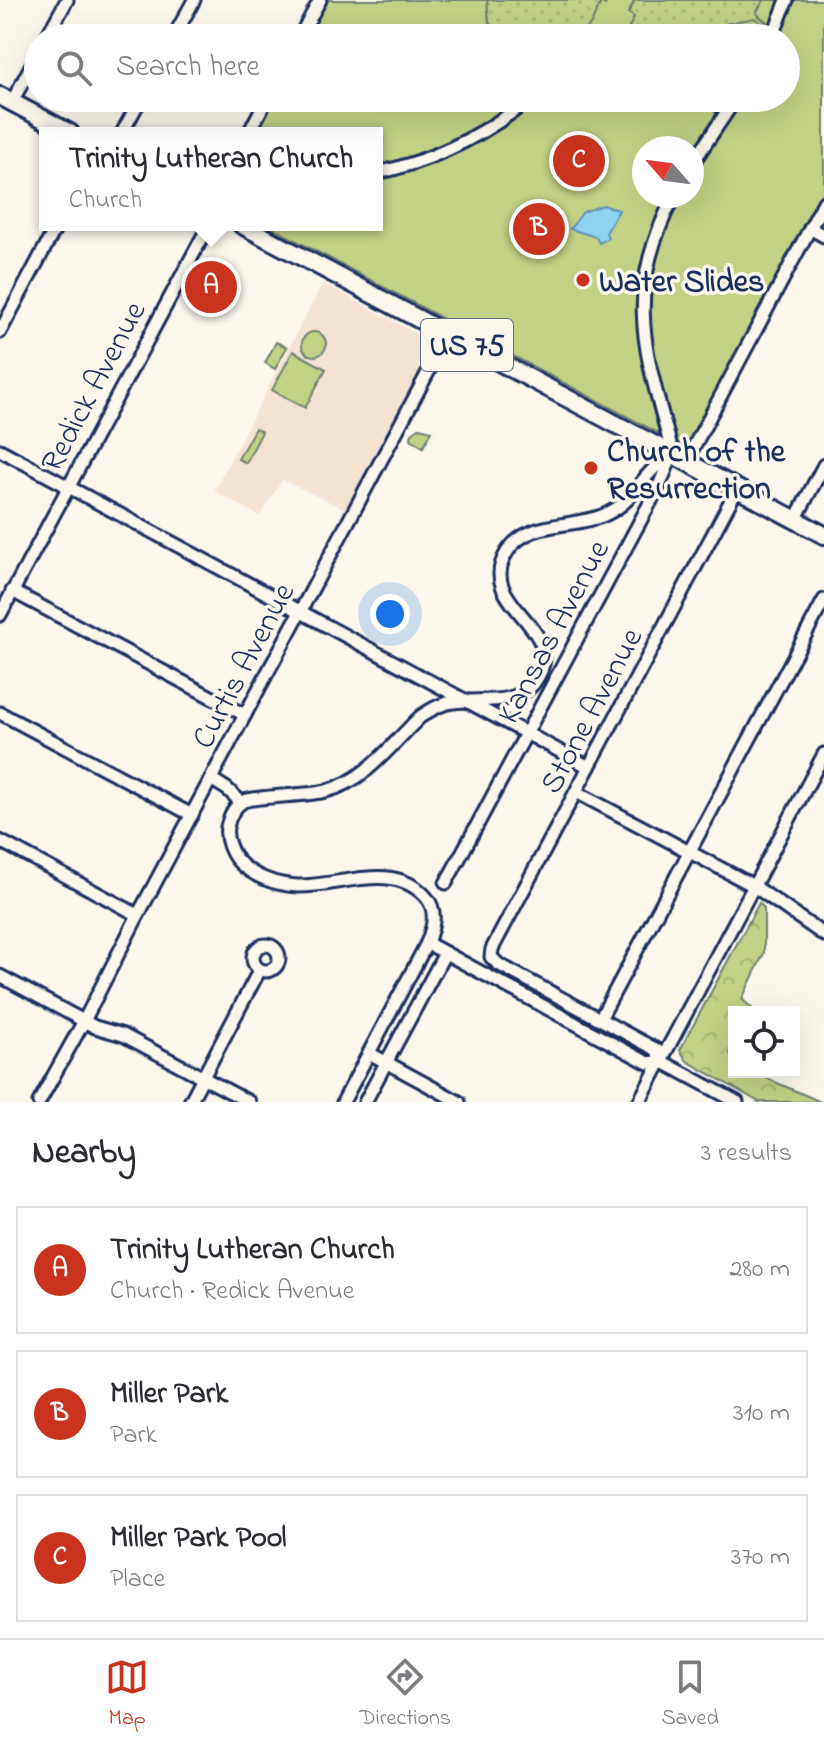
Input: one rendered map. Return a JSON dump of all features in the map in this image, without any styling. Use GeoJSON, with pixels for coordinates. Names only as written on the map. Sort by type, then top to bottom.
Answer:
{"type":"FeatureCollection","features":[{"type":"Feature","properties":{"kind":"highway"},"geometry":{"type":"LineString","coordinates":[[6,99],[24,109]]}},
{"type":"Feature","properties":{"kind":"highway"},"geometry":{"type":"LineString","coordinates":[[30,112],[59,127]]}},
{"type":"Feature","properties":{"kind":"highway","name":"US 75"},"geometry":{"type":"LineString","coordinates":[[253,231],[824,535]]}},
{"type":"Feature","properties":{"kind":"street"},"geometry":{"type":"LineString","coordinates":[[54,24],[67,0]]}},
{"type":"Feature","properties":{"kind":"street"},"geometry":{"type":"LineString","coordinates":[[181,24],[194,0]]}},
{"type":"Feature","properties":{"kind":"street"},"geometry":{"type":"LineString","coordinates":[[307,24],[320,0]]}},
{"type":"Feature","properties":{"kind":"street"},"geometry":{"type":"LineString","coordinates":[[778,24],[787,0]]}},
{"type":"Feature","properties":{"kind":"street"},"geometry":{"type":"LineString","coordinates":[[6,99],[24,73]]}},
{"type":"Feature","properties":{"kind":"street"},"geometry":{"type":"LineString","coordinates":[[383,171],[424,161],[509,112]]}},
{"type":"Feature","properties":{"kind":"street"},"geometry":{"type":"LineString","coordinates":[[704,146],[726,112]]}},
{"type":"Feature","properties":{"kind":"street","name":"Kansas Avenue"},"geometry":{"type":"LineString","coordinates":[[446,883],[652,500],[673,455],[690,450],[697,442],[824,202]]}},
{"type":"Feature","properties":{"kind":"street"},"geometry":{"type":"LineString","coordinates":[[343,1102],[427,943],[433,922],[429,901],[419,890],[399,879],[370,878],[300,886],[273,882],[249,870],[236,859],[226,832],[233,811],[241,802],[251,798],[309,795],[335,788],[361,774],[420,717],[445,704],[499,700],[519,695],[534,683],[540,671],[543,651],[539,637],[530,622],[509,602],[501,586],[501,564],[511,546],[535,531],[593,519],[614,510],[636,492],[656,467],[673,455],[646,353],[642,320],[649,262],[668,208]]}},
{"type":"Feature","properties":{"kind":"street"},"geometry":{"type":"LineString","coordinates":[[810,228],[824,236]]}},
{"type":"Feature","properties":{"kind":"street"},"geometry":{"type":"LineString","coordinates":[[0,332],[54,231]]}},
{"type":"Feature","properties":{"kind":"street","name":"Redick Avenue"},"geometry":{"type":"LineString","coordinates":[[0,615],[206,231]]}},
{"type":"Feature","properties":{"kind":"street","name":"Curtis Avenue"},"geometry":{"type":"LineString","coordinates":[[39,1102],[448,335]]}},
{"type":"Feature","properties":{"kind":"street"},"geometry":{"type":"LineString","coordinates":[[0,450],[589,767]]}},
{"type":"Feature","properties":{"kind":"street"},"geometry":{"type":"LineString","coordinates":[[795,520],[824,465]]}},
{"type":"Feature","properties":{"kind":"street","name":"Stone Avenue"},"geometry":{"type":"LineString","coordinates":[[600,1019],[498,964],[491,957],[492,949],[737,489]]}},
{"type":"Feature","properties":{"kind":"street"},"geometry":{"type":"LineString","coordinates":[[12,591],[245,715]]}},
{"type":"Feature","properties":{"kind":"street"},"geometry":{"type":"LineString","coordinates":[[661,1061],[657,1050],[600,1019],[824,600]]}},
{"type":"Feature","properties":{"kind":"street"},"geometry":{"type":"LineString","coordinates":[[0,713],[192,815]]}},
{"type":"Feature","properties":{"kind":"street"},"geometry":{"type":"LineString","coordinates":[[639,1102],[824,754]]}},
{"type":"Feature","properties":{"kind":"street"},"geometry":{"type":"LineString","coordinates":[[211,779],[232,792],[241,802]]}},
{"type":"Feature","properties":{"kind":"street"},"geometry":{"type":"LineString","coordinates":[[576,792],[754,886],[824,935]]}},
{"type":"Feature","properties":{"kind":"street"},"geometry":{"type":"LineString","coordinates":[[0,841],[138,915]]}},
{"type":"Feature","properties":{"kind":"street"},"geometry":{"type":"LineString","coordinates":[[427,943],[648,1063],[661,1061],[737,1102]]}},
{"type":"Feature","properties":{"kind":"street"},"geometry":{"type":"LineString","coordinates":[[365,1102],[445,953]]}},
{"type":"Feature","properties":{"kind":"street"},"geometry":{"type":"LineString","coordinates":[[190,1102],[259,971]]}},
{"type":"Feature","properties":{"kind":"street"},"geometry":{"type":"LineString","coordinates":[[0,976],[84,1021],[123,1035],[249,1102]]}},
{"type":"Feature","properties":{"kind":"street"},"geometry":{"type":"LineString","coordinates":[[369,1053],[459,1102]]}},
{"type":"Feature","properties":{"kind":"shaded area"},"geometry":{"type":"Polygon","coordinates":[[[323,283],[426,339],[432,352],[347,510],[282,480],[260,516],[214,491],[323,283]]]}},
{"type":"Feature","properties":{"kind":"green space"},"geometry":{"type":"Polygon","coordinates":[[[325,0],[487,0],[490,24],[312,24],[325,0]]]}},
{"type":"Feature","properties":{"kind":"green space"},"geometry":{"type":"Polygon","coordinates":[[[487,0],[608,0],[605,5],[601,3],[591,24],[489,23],[487,0]]]}},
{"type":"Feature","properties":{"kind":"green space"},"geometry":{"type":"Polygon","coordinates":[[[608,0],[635,0],[628,13],[634,17],[631,24],[591,24],[601,2],[605,5],[608,0]]]}},
{"type":"Feature","properties":{"kind":"green space"},"geometry":{"type":"Polygon","coordinates":[[[635,0],[764,0],[756,13],[768,24],[631,24],[634,17],[628,14],[635,0]]]}},
{"type":"Feature","properties":{"kind":"green space"},"geometry":{"type":"Polygon","coordinates":[[[764,0],[824,0],[824,191],[688,445],[677,443],[278,231],[383,231],[383,127],[257,127],[265,112],[800,112],[800,24],[767,24],[756,13],[764,0]]]}},
{"type":"Feature","properties":{"kind":"green space"},"geometry":{"type":"Polygon","coordinates":[[[754,18],[763,24],[724,24],[754,18]]]}},
{"type":"Feature","properties":{"kind":"green space"},"geometry":{"type":"Polygon","coordinates":[[[314,332],[323,335],[326,344],[323,353],[314,356],[305,353],[302,344],[305,335],[314,332]]]}},
{"type":"Feature","properties":{"kind":"green space"},"geometry":{"type":"Polygon","coordinates":[[[276,342],[287,347],[275,369],[265,363],[276,342]]]}},
{"type":"Feature","properties":{"kind":"green space"},"geometry":{"type":"Polygon","coordinates":[[[293,351],[326,369],[305,408],[272,390],[293,351]]]}},
{"type":"Feature","properties":{"kind":"green space"},"geometry":{"type":"Polygon","coordinates":[[[255,428],[262,432],[246,463],[238,459],[255,428]]]}},
{"type":"Feature","properties":{"kind":"green space"},"geometry":{"type":"Polygon","coordinates":[[[419,428],[432,431],[423,447],[411,439],[412,433],[419,428]]]}},
{"type":"Feature","properties":{"kind":"green space"},"geometry":{"type":"Polygon","coordinates":[[[759,903],[764,908],[764,953],[742,999],[750,1006],[728,1006],[728,1078],[766,1078],[821,1102],[759,1102],[687,1061],[680,1050],[759,903]]]}},
{"type":"Feature","properties":{"kind":"water"},"geometry":{"type":"Polygon","coordinates":[[[603,205],[619,210],[606,233],[608,238],[599,243],[596,237],[570,229],[583,212],[603,205]]]}},
{"type":"Feature","properties":{"kind":"place","name":"Miller Park Pool"},"geometry":{"type":"Point","coordinates":[579,161]}},
{"type":"Feature","properties":{"kind":"place","name":"Miller Park"},"geometry":{"type":"Point","coordinates":[539,229]}},
{"type":"Feature","properties":{"kind":"place","name":"Water Slides"},"geometry":{"type":"Point","coordinates":[583,280]}},
{"type":"Feature","properties":{"kind":"place","name":"Trinity Lutheran Church"},"geometry":{"type":"Point","coordinates":[211,287]}},
{"type":"Feature","properties":{"kind":"place","name":"Church of the Resurrection"},"geometry":{"type":"Point","coordinates":[591,468]}}]}
